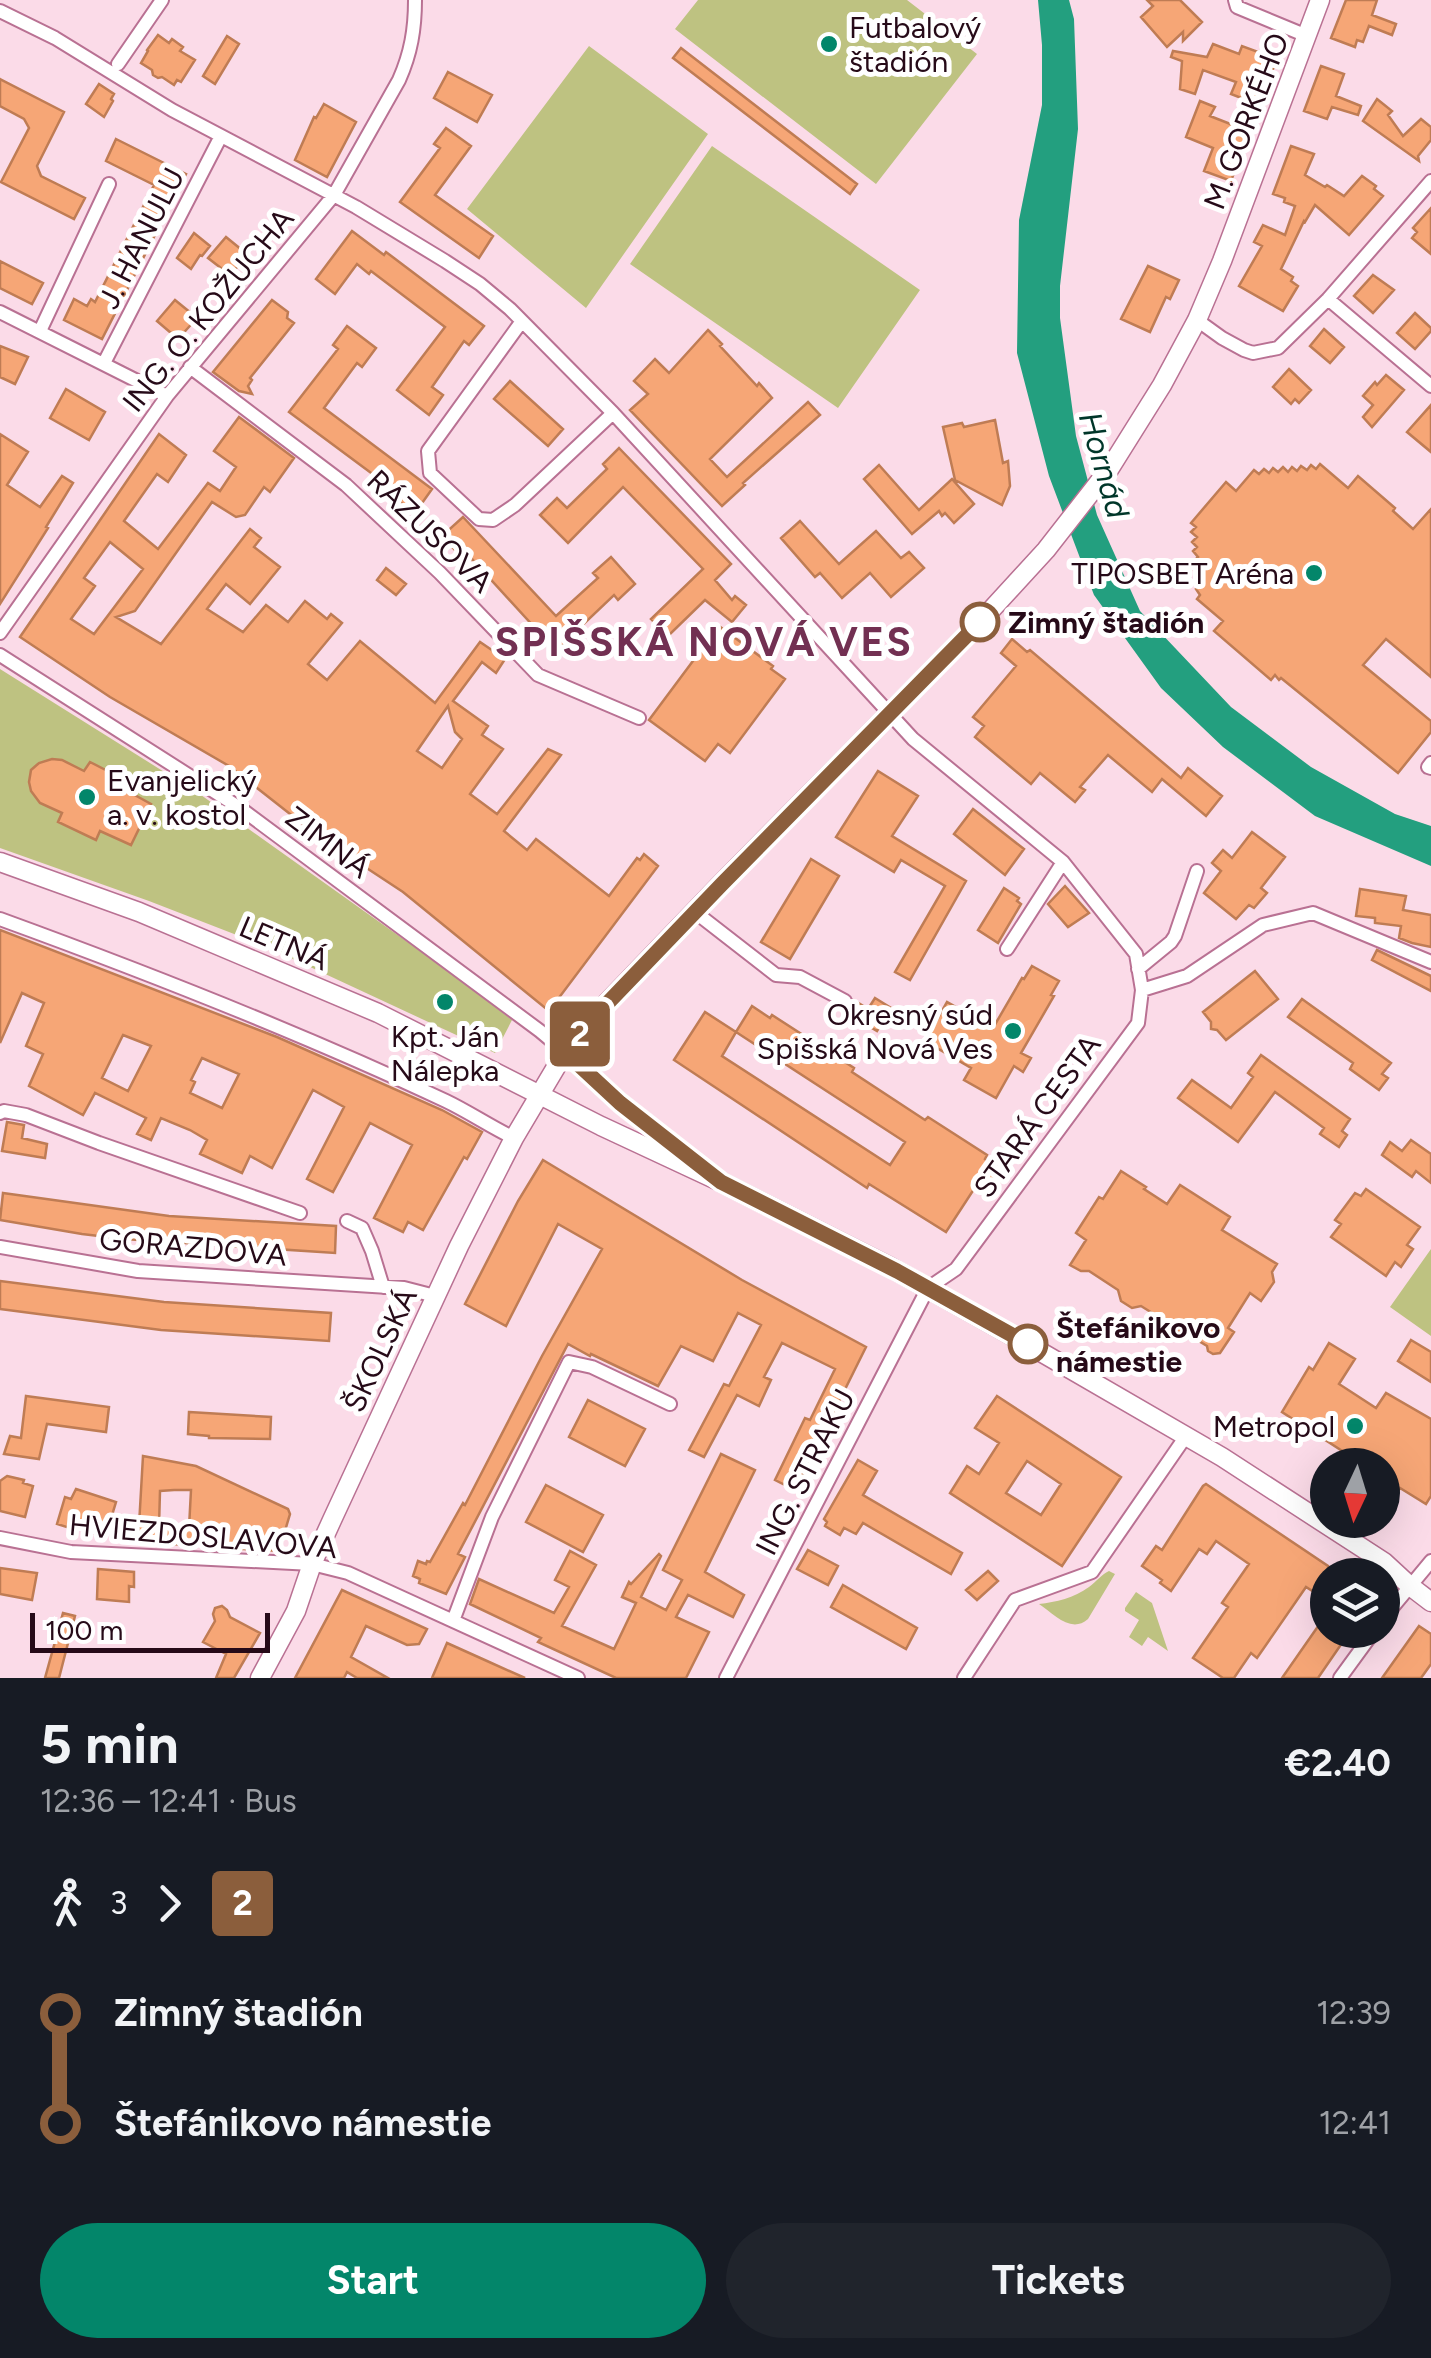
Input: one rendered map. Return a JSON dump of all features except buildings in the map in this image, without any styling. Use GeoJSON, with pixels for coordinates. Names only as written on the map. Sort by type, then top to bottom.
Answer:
{"type":"FeatureCollection","features":[{"type":"Feature","properties":{"kind":"main road","name":"M. GORKÉHO"},"geometry":{"type":"LineString","coordinates":[[891,713],[980,622],[1089,498],[1162,385],[1197,320],[1222,261],[1320,0]]}},
{"type":"Feature","properties":{"kind":"main road","name":"ŠKOLSKÁ"},"geometry":{"type":"LineString","coordinates":[[260,1678],[296,1611],[312,1564],[436,1296],[514,1138],[565,1052],[695,912],[891,713]]}},
{"type":"Feature","properties":{"kind":"main road","name":"LETNÁ"},"geometry":{"type":"LineString","coordinates":[[0,862],[139,912],[378,1013],[539,1094]]}},
{"type":"Feature","properties":{"kind":"main road"},"geometry":{"type":"LineString","coordinates":[[565,1052],[620,1103],[721,1182]]}},
{"type":"Feature","properties":{"kind":"main road"},"geometry":{"type":"LineString","coordinates":[[539,1094],[928,1288],[1186,1436],[1384,1562],[1431,1602]]}},
{"type":"Feature","properties":{"kind":"street"},"geometry":{"type":"LineString","coordinates":[[118,64],[162,0]]}},
{"type":"Feature","properties":{"kind":"street","name":"ING. O. KOŽUCHA"},"geometry":{"type":"LineString","coordinates":[[0,633],[167,396],[334,196],[408,61],[414,0]]}},
{"type":"Feature","properties":{"kind":"street"},"geometry":{"type":"LineString","coordinates":[[1235,0],[1238,7],[1307,36]]}},
{"type":"Feature","properties":{"kind":"street"},"geometry":{"type":"LineString","coordinates":[[0,11],[55,38],[172,110],[334,196],[480,284],[613,412],[913,738],[1063,862],[1137,962],[1171,942],[1198,872]]}},
{"type":"Feature","properties":{"kind":"street","name":"J. HANULU"},"geometry":{"type":"LineString","coordinates":[[104,363],[221,136]]}},
{"type":"Feature","properties":{"kind":"street"},"geometry":{"type":"LineString","coordinates":[[1197,320],[1244,350],[1254,353],[1278,348],[1328,299],[1431,181]]}},
{"type":"Feature","properties":{"kind":"street"},"geometry":{"type":"LineString","coordinates":[[40,331],[109,184]]}},
{"type":"Feature","properties":{"kind":"street"},"geometry":{"type":"LineString","coordinates":[[1328,299],[1431,386]]}},
{"type":"Feature","properties":{"kind":"street"},"geometry":{"type":"LineString","coordinates":[[0,312],[167,396]]}},
{"type":"Feature","properties":{"kind":"street","name":"RÁZUSOVA"},"geometry":{"type":"LineString","coordinates":[[522,321],[428,452],[430,473],[479,520],[493,520],[515,505],[613,412]]}},
{"type":"Feature","properties":{"kind":"street","name":"RÁZUSOVA"},"geometry":{"type":"LineString","coordinates":[[190,368],[346,485],[440,572],[538,675],[639,718]]}},
{"type":"Feature","properties":{"kind":"street","name":"ZIMNÁ"},"geometry":{"type":"LineString","coordinates":[[0,655],[240,808],[565,1052]]}},
{"type":"Feature","properties":{"kind":"street"},"geometry":{"type":"LineString","coordinates":[[1007,949],[1063,862]]}},
{"type":"Feature","properties":{"kind":"street"},"geometry":{"type":"LineString","coordinates":[[695,912],[776,974],[800,977],[845,1001]]}},
{"type":"Feature","properties":{"kind":"street"},"geometry":{"type":"LineString","coordinates":[[1142,990],[1187,976],[1263,925],[1314,913],[1431,962]]}},
{"type":"Feature","properties":{"kind":"street"},"geometry":{"type":"LineString","coordinates":[[0,918],[267,1022],[450,1103],[514,1138]]}},
{"type":"Feature","properties":{"kind":"street","name":"STARÁ CESTA"},"geometry":{"type":"LineString","coordinates":[[928,1288],[956,1269],[1138,1023],[1142,990],[1137,962]]}},
{"type":"Feature","properties":{"kind":"street","name":"GORAZDOVA"},"geometry":{"type":"LineString","coordinates":[[0,1113],[26,1115],[300,1213]]}},
{"type":"Feature","properties":{"kind":"street"},"geometry":{"type":"LineString","coordinates":[[347,1221],[362,1228],[383,1287]]}},
{"type":"Feature","properties":{"kind":"street","name":"GORAZDOVA"},"geometry":{"type":"LineString","coordinates":[[0,1247],[138,1271],[404,1288],[436,1296]]}},
{"type":"Feature","properties":{"kind":"street","name":"ING. STRAKU"},"geometry":{"type":"LineString","coordinates":[[726,1678],[928,1288]]}},
{"type":"Feature","properties":{"kind":"street"},"geometry":{"type":"LineString","coordinates":[[453,1621],[492,1517],[569,1362],[592,1367],[670,1404]]}},
{"type":"Feature","properties":{"kind":"street"},"geometry":{"type":"LineString","coordinates":[[964,1678],[1015,1600],[1092,1572],[1186,1436]]}},
{"type":"Feature","properties":{"kind":"street","name":"HVIEZDOSLAVOVA"},"geometry":{"type":"LineString","coordinates":[[0,1538],[71,1552],[312,1564],[348,1573],[578,1678]]}},
{"type":"Feature","properties":{"kind":"street"},"geometry":{"type":"LineString","coordinates":[[1400,1598],[1431,1561]]}},
{"type":"Feature","properties":{"kind":"street"},"geometry":{"type":"LineString","coordinates":[[1340,1678],[1362,1648]]}},
{"type":"Feature","properties":{"kind":"shaded area"},"geometry":{"type":"Polygon","coordinates":[[[698,0],[907,0],[977,54],[876,184],[675,29],[698,0]]]}},
{"type":"Feature","properties":{"kind":"shaded area"},"geometry":{"type":"Polygon","coordinates":[[[1038,0],[1069,0],[1074,19],[1078,129],[1060,286],[1060,318],[1076,436],[1097,515],[1140,611],[1231,707],[1311,767],[1395,814],[1431,826],[1431,866],[1315,816],[1223,747],[1161,688],[1094,595],[1049,476],[1017,353],[1019,220],[1042,105],[1038,0]]]}},
{"type":"Feature","properties":{"kind":"shaded area"},"geometry":{"type":"Polygon","coordinates":[[[589,46],[708,134],[586,308],[467,209],[589,46]]]}},
{"type":"Feature","properties":{"kind":"shaded area"},"geometry":{"type":"Polygon","coordinates":[[[712,146],[920,290],[838,408],[630,264],[712,146]]]}},
{"type":"Feature","properties":{"kind":"shaded area"},"geometry":{"type":"Polygon","coordinates":[[[0,669],[201,795],[458,978],[512,1020],[495,1053],[265,946],[0,848],[0,669]]]}},
{"type":"Feature","properties":{"kind":"shaded area"},"geometry":{"type":"Polygon","coordinates":[[[1431,1249],[1431,1336],[1390,1307],[1431,1249]]]}},
{"type":"Feature","properties":{"kind":"shaded area"},"geometry":{"type":"Polygon","coordinates":[[[1109,1571],[1115,1574],[1082,1623],[1063,1621],[1039,1604],[1077,1594],[1109,1571]]]}},
{"type":"Feature","properties":{"kind":"shaded area"},"geometry":{"type":"Polygon","coordinates":[[[1136,1592],[1152,1603],[1168,1651],[1148,1637],[1142,1646],[1129,1637],[1139,1620],[1125,1608],[1136,1592]]]}},
{"type":"Feature","properties":{"kind":"bus line","name":"2"},"geometry":{"type":"LineString","coordinates":[[980,622],[722,884],[565,1052],[620,1103],[721,1182],[897,1271],[1028,1344]]}},
{"type":"Feature","properties":{"kind":"place","name":"Futbalový štadión"},"geometry":{"type":"Point","coordinates":[829,44]}},
{"type":"Feature","properties":{"kind":"place","name":"TIPOSBET Aréna"},"geometry":{"type":"Point","coordinates":[1314,573]}},
{"type":"Feature","properties":{"kind":"place","name":"Zimný štadión"},"geometry":{"type":"Point","coordinates":[980,622]}},
{"type":"Feature","properties":{"kind":"place","name":"Evanjelický a. v. kostol"},"geometry":{"type":"Point","coordinates":[87,797]}},
{"type":"Feature","properties":{"kind":"place","name":"Kpt. Ján Nálepka"},"geometry":{"type":"Point","coordinates":[445,1002]}},
{"type":"Feature","properties":{"kind":"place","name":"Okresný súd Spišská Nová Ves"},"geometry":{"type":"Point","coordinates":[1013,1031]}},
{"type":"Feature","properties":{"kind":"place","name":"Štefánikovo námestie"},"geometry":{"type":"Point","coordinates":[1028,1344]}},
{"type":"Feature","properties":{"kind":"place","name":"Metropol"},"geometry":{"type":"Point","coordinates":[1355,1426]}},
{"type":"Feature","properties":{"kind":"district","name":"SPIŠSKÁ NOVÁ VES"},"geometry":{"type":"Point","coordinates":[704,642]}},
{"type":"Feature","properties":{"kind":"water label","name":"Hornád"},"geometry":{"type":"Point","coordinates":[1104,465]}}]}
